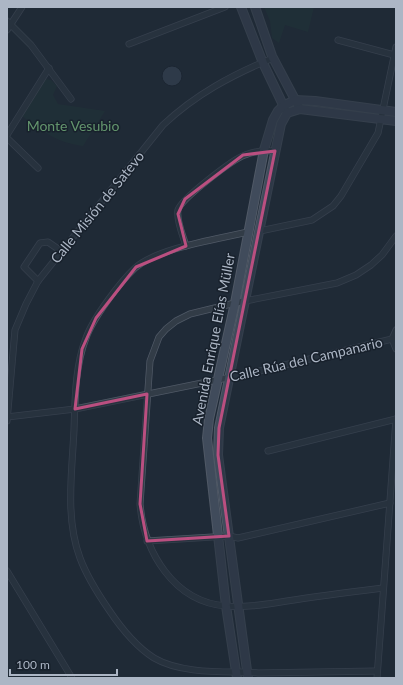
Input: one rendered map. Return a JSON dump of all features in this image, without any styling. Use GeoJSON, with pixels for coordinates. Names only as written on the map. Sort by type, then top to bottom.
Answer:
{"type":"FeatureCollection","features":[{"type":"Feature","properties":{"kind":"main road"},"geometry":{"type":"LineString","coordinates":[[241,7],[263,63],[285,110]]}},
{"type":"Feature","properties":{"kind":"main road"},"geometry":{"type":"LineString","coordinates":[[255,7],[274,58],[294,100],[300,109]]}},
{"type":"Feature","properties":{"kind":"main road"},"geometry":{"type":"LineString","coordinates":[[285,110],[294,100]]}},
{"type":"Feature","properties":{"kind":"main road"},"geometry":{"type":"LineString","coordinates":[[294,100],[315,101],[383,109],[396,112]]}},
{"type":"Feature","properties":{"kind":"main road"},"geometry":{"type":"LineString","coordinates":[[285,110],[300,109],[382,118],[396,121]]}},
{"type":"Feature","properties":{"kind":"main road","name":"Avenida Enrique Elías Müller"},"geometry":{"type":"LineString","coordinates":[[237,675],[226,606],[207,438],[209,419],[235,302],[264,150],[273,120],[285,110]]}},
{"type":"Feature","properties":{"kind":"main road","name":"Avenida Enrique Elías Müller"},"geometry":{"type":"LineString","coordinates":[[248,674],[237,606],[218,440],[219,428],[246,301],[275,151],[285,110]]}},
{"type":"Feature","properties":{"kind":"street"},"geometry":{"type":"LineString","coordinates":[[18,32],[7,30],[9,23],[22,7]]}},
{"type":"Feature","properties":{"kind":"street"},"geometry":{"type":"LineString","coordinates":[[129,44],[225,7]]}},
{"type":"Feature","properties":{"kind":"street"},"geometry":{"type":"LineString","coordinates":[[9,23],[32,45],[71,100]]}},
{"type":"Feature","properties":{"kind":"street"},"geometry":{"type":"LineString","coordinates":[[338,40],[394,55]]}},
{"type":"Feature","properties":{"kind":"street"},"geometry":{"type":"LineString","coordinates":[[260,231],[312,220],[333,206],[378,133],[396,47]]}},
{"type":"Feature","properties":{"kind":"street","name":"Calle Misión de Satevo"},"geometry":{"type":"LineString","coordinates":[[7,420],[15,330],[38,281],[60,251],[163,126],[175,114],[190,101],[221,81],[274,58]]}},
{"type":"Feature","properties":{"kind":"street"},"geometry":{"type":"LineString","coordinates":[[7,135],[49,68]]}},
{"type":"Feature","properties":{"kind":"street"},"geometry":{"type":"LineString","coordinates":[[7,138],[38,168]]}},
{"type":"Feature","properties":{"kind":"street"},"geometry":{"type":"LineString","coordinates":[[186,246],[178,214],[182,203],[228,165],[243,155],[264,150],[275,151]]}},
{"type":"Feature","properties":{"kind":"street"},"geometry":{"type":"LineString","coordinates":[[248,232],[186,246],[152,258],[136,267],[96,318],[82,349],[75,409],[71,491],[72,526],[80,558],[95,590],[116,620],[134,642],[155,658],[191,669],[237,675],[258,673],[377,671]]}},
{"type":"Feature","properties":{"kind":"street"},"geometry":{"type":"LineString","coordinates":[[384,588],[251,606],[226,606],[198,599],[183,590],[172,580],[155,559],[141,522],[140,504],[150,361],[153,348],[159,337],[166,329],[176,321],[190,314],[235,302],[337,283],[356,275],[382,255],[396,236]]}},
{"type":"Feature","properties":{"kind":"street"},"geometry":{"type":"LineString","coordinates":[[38,281],[24,267],[40,243],[48,242],[60,251]]}},
{"type":"Feature","properties":{"kind":"street"},"geometry":{"type":"LineString","coordinates":[[396,330],[392,339],[396,349]]}},
{"type":"Feature","properties":{"kind":"street","name":"Calle Rúa del Campanario"},"geometry":{"type":"LineString","coordinates":[[7,417],[75,409],[218,379],[392,339]]}},
{"type":"Feature","properties":{"kind":"street"},"geometry":{"type":"LineString","coordinates":[[268,451],[396,419],[377,678]]}},
{"type":"Feature","properties":{"kind":"street"},"geometry":{"type":"LineString","coordinates":[[147,541],[218,538],[229,536],[238,538],[390,503]]}},
{"type":"Feature","properties":{"kind":"street"},"geometry":{"type":"LineString","coordinates":[[7,571],[72,678]]}},
{"type":"Feature","properties":{"kind":"highlighted area"},"geometry":{"type":"Polygon","coordinates":[[[275,151],[219,428],[218,455],[229,536],[147,541],[140,504],[147,394],[75,409],[82,349],[96,318],[136,267],[186,246],[178,214],[185,199],[243,155],[275,151]]]}},
{"type":"Feature","properties":{"kind":"green space"},"geometry":{"type":"Polygon","coordinates":[[[264,7],[314,7],[308,32],[285,25],[279,43],[272,38],[270,21],[264,7]]]}},
{"type":"Feature","properties":{"kind":"green space","name":"Monte Vesubio"},"geometry":{"type":"Polygon","coordinates":[[[46,79],[51,80],[57,86],[53,95],[58,104],[105,111],[83,146],[65,142],[50,136],[22,116],[42,82],[46,79]]]}},
{"type":"Feature","properties":{"kind":"building"},"geometry":{"type":"Polygon","coordinates":[[[172,66],[179,69],[182,76],[179,83],[172,86],[165,83],[162,76],[165,69],[172,66]]]}}]}
